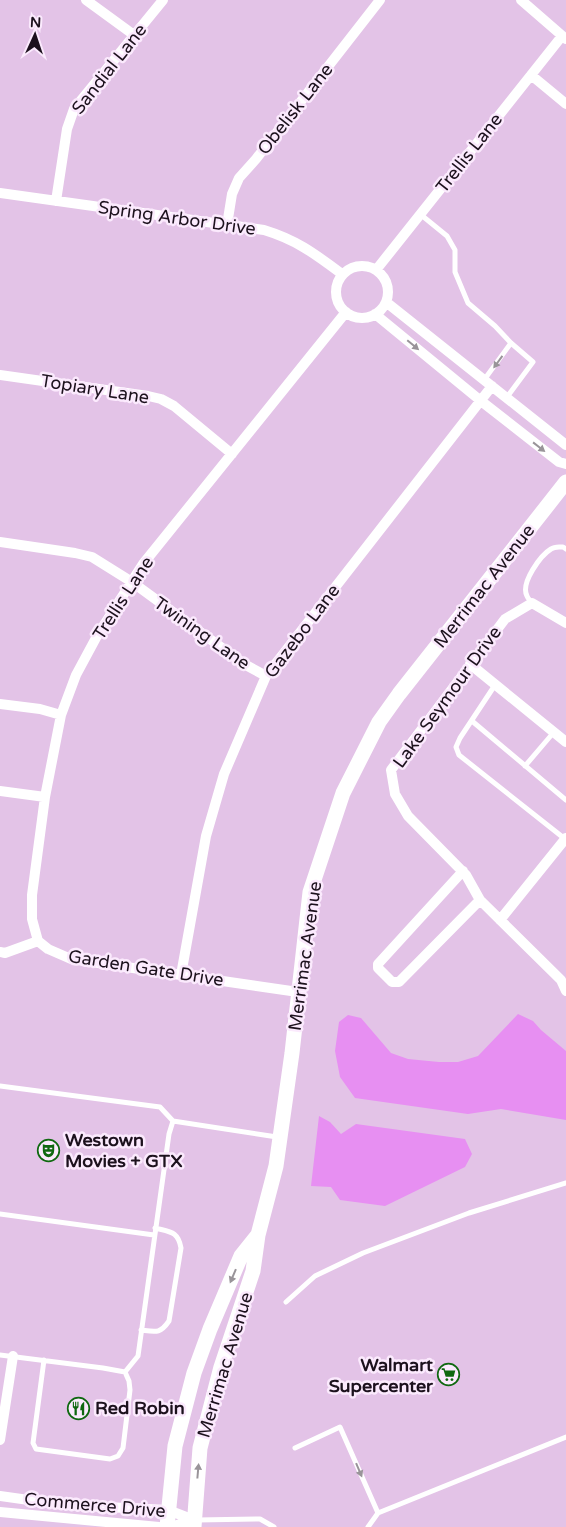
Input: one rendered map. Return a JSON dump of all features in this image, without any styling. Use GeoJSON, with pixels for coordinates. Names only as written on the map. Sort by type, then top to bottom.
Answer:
{"type":"FeatureCollection","features":[{"type":"Feature","properties":{"kind":"street"},"geometry":{"type":"LineString","coordinates":[[86,0],[134,35]]}},
{"type":"Feature","properties":{"kind":"street","name":"Sandial Lane"},"geometry":{"type":"LineString","coordinates":[[56,201],[67,129],[74,109],[163,0]]}},
{"type":"Feature","properties":{"kind":"street","name":"Obelisk Lane"},"geometry":{"type":"LineString","coordinates":[[227,225],[232,194],[239,178],[256,159],[380,0]]}},
{"type":"Feature","properties":{"kind":"street"},"geometry":{"type":"LineString","coordinates":[[521,0],[564,37]]}},
{"type":"Feature","properties":{"kind":"street","name":"Trellis Lane"},"geometry":{"type":"LineString","coordinates":[[376,270],[531,75],[564,37]]}},
{"type":"Feature","properties":{"kind":"street"},"geometry":{"type":"LineString","coordinates":[[531,75],[566,104]]}},
{"type":"Feature","properties":{"kind":"street","name":"Spring Arbor Drive"},"geometry":{"type":"LineString","coordinates":[[0,194],[264,230],[282,236],[311,251],[342,274]]}},
{"type":"Feature","properties":{"kind":"street"},"geometry":{"type":"LineString","coordinates":[[355,266],[369,267],[376,270],[382,275],[388,288],[386,302],[375,314],[368,317],[352,316],[340,306],[336,298],[338,281],[342,274],[355,266]]}},
{"type":"Feature","properties":{"kind":"street"},"geometry":{"type":"LineString","coordinates":[[386,302],[566,445]]}},
{"type":"Feature","properties":{"kind":"street","name":"Trellis Lane"},"geometry":{"type":"LineString","coordinates":[[38,941],[32,919],[32,894],[45,797],[61,715],[76,675],[143,564],[346,312]]}},
{"type":"Feature","properties":{"kind":"street"},"geometry":{"type":"LineString","coordinates":[[375,314],[481,401],[559,462],[566,464]]}},
{"type":"Feature","properties":{"kind":"street","name":"Topiary Lane"},"geometry":{"type":"LineString","coordinates":[[0,375],[161,399],[174,406],[232,454]]}},
{"type":"Feature","properties":{"kind":"street","name":"Gazebo Lane"},"geometry":{"type":"LineString","coordinates":[[180,974],[206,836],[224,774],[266,676],[481,401],[488,383]]}},
{"type":"Feature","properties":{"kind":"street","name":"Merrimac Avenue"},"geometry":{"type":"LineString","coordinates":[[194,1523],[200,1448],[221,1366],[253,1271],[258,1235],[276,1166],[292,1053],[310,892],[343,793],[379,722],[399,694],[566,482]]}},
{"type":"Feature","properties":{"kind":"street","name":"Twining Lane"},"geometry":{"type":"LineString","coordinates":[[0,542],[92,557],[132,582],[244,664],[266,676]]}},
{"type":"Feature","properties":{"kind":"street"},"geometry":{"type":"LineString","coordinates":[[532,603],[566,624]]}},
{"type":"Feature","properties":{"kind":"street","name":"Lake Seymour Drive"},"geometry":{"type":"LineString","coordinates":[[532,603],[505,619],[392,770],[395,794],[408,816],[463,871],[480,900],[561,980],[566,991]]}},
{"type":"Feature","properties":{"kind":"street"},"geometry":{"type":"LineString","coordinates":[[470,664],[566,742]]}},
{"type":"Feature","properties":{"kind":"street"},"geometry":{"type":"LineString","coordinates":[[0,704],[40,709],[61,715]]}},
{"type":"Feature","properties":{"kind":"street"},"geometry":{"type":"LineString","coordinates":[[0,791],[45,797]]}},
{"type":"Feature","properties":{"kind":"street"},"geometry":{"type":"LineString","coordinates":[[500,920],[566,839]]}},
{"type":"Feature","properties":{"kind":"street"},"geometry":{"type":"LineString","coordinates":[[463,871],[378,964],[378,968],[392,982],[399,982],[480,900]]}},
{"type":"Feature","properties":{"kind":"street"},"geometry":{"type":"LineString","coordinates":[[0,952],[5,953],[38,941]]}},
{"type":"Feature","properties":{"kind":"street","name":"Garden Gate Drive"},"geometry":{"type":"LineString","coordinates":[[38,941],[48,949],[72,959],[298,992]]}},
{"type":"Feature","properties":{"kind":"street","name":"Merrimac Avenue"},"geometry":{"type":"LineString","coordinates":[[168,1527],[175,1446],[194,1373],[241,1256],[258,1235]]}},
{"type":"Feature","properties":{"kind":"street"},"geometry":{"type":"LineString","coordinates":[[0,1440],[13,1356]]}},
{"type":"Feature","properties":{"kind":"street","name":"Commerce Drive"},"geometry":{"type":"LineString","coordinates":[[0,1496],[64,1505],[168,1510],[194,1523]]}},
{"type":"Feature","properties":{"kind":"street","name":"Commerce Drive"},"geometry":{"type":"LineString","coordinates":[[0,1512],[159,1527]]}},
{"type":"Feature","properties":{"kind":"street","name":"Commerce Drive"},"geometry":{"type":"LineString","coordinates":[[168,1527],[194,1523]]}},
{"type":"Feature","properties":{"kind":"lane"},"geometry":{"type":"LineString","coordinates":[[420,214],[447,236],[455,250],[455,272],[468,303],[533,362],[506,398]]}},
{"type":"Feature","properties":{"kind":"lane"},"geometry":{"type":"LineString","coordinates":[[488,383],[511,343]]}},
{"type":"Feature","properties":{"kind":"lane"},"geometry":{"type":"LineString","coordinates":[[532,603],[526,596],[530,572],[553,547],[563,547],[566,549]]}},
{"type":"Feature","properties":{"kind":"lane"},"geometry":{"type":"LineString","coordinates":[[496,685],[460,738],[456,747],[459,755],[566,839]]}},
{"type":"Feature","properties":{"kind":"lane"},"geometry":{"type":"LineString","coordinates":[[472,721],[566,800]]}},
{"type":"Feature","properties":{"kind":"lane"},"geometry":{"type":"LineString","coordinates":[[525,766],[554,732]]}},
{"type":"Feature","properties":{"kind":"lane"},"geometry":{"type":"LineString","coordinates":[[0,1086],[160,1107],[173,1121],[280,1137]]}},
{"type":"Feature","properties":{"kind":"lane"},"geometry":{"type":"LineString","coordinates":[[124,1372],[138,1356],[169,1134],[173,1121]]}},
{"type":"Feature","properties":{"kind":"lane"},"geometry":{"type":"LineString","coordinates":[[286,1302],[315,1276],[363,1253],[469,1213],[566,1183]]}},
{"type":"Feature","properties":{"kind":"lane"},"geometry":{"type":"LineString","coordinates":[[0,1214],[154,1235]]}},
{"type":"Feature","properties":{"kind":"lane"},"geometry":{"type":"LineString","coordinates":[[141,1330],[158,1332],[169,1321],[181,1248],[179,1239],[173,1233],[155,1228]]}},
{"type":"Feature","properties":{"kind":"lane"},"geometry":{"type":"LineString","coordinates":[[0,1355],[124,1372]]}},
{"type":"Feature","properties":{"kind":"lane"},"geometry":{"type":"LineString","coordinates":[[44,1360],[33,1443],[36,1449],[110,1459],[118,1456],[123,1448],[130,1390],[129,1381],[124,1372]]}},
{"type":"Feature","properties":{"kind":"lane"},"geometry":{"type":"LineString","coordinates":[[295,1448],[340,1427],[378,1514]]}},
{"type":"Feature","properties":{"kind":"lane"},"geometry":{"type":"LineString","coordinates":[[368,1527],[378,1514],[566,1438]]}},
{"type":"Feature","properties":{"kind":"lane"},"geometry":{"type":"LineString","coordinates":[[194,1523],[260,1518],[274,1527]]}},
{"type":"Feature","properties":{"kind":"shaded area"},"geometry":{"type":"Polygon","coordinates":[[[518,1014],[533,1021],[566,1051],[566,1120],[501,1109],[468,1114],[355,1098],[340,1077],[335,1051],[339,1022],[348,1015],[361,1018],[391,1053],[408,1059],[458,1062],[478,1056],[518,1014]]]}},
{"type":"Feature","properties":{"kind":"shaded area"},"geometry":{"type":"Polygon","coordinates":[[[319,1116],[330,1122],[341,1134],[356,1124],[465,1139],[472,1154],[465,1167],[385,1206],[340,1200],[331,1187],[311,1186],[319,1116]]]}},
{"type":"Feature","properties":{"kind":"place","name":"Westown Movies + GTX"},"geometry":{"type":"Point","coordinates":[49,1150]}},
{"type":"Feature","properties":{"kind":"place","name":"Walmart Supercenter"},"geometry":{"type":"Point","coordinates":[449,1375]}},
{"type":"Feature","properties":{"kind":"place","name":"Red Robin"},"geometry":{"type":"Point","coordinates":[79,1408]}}]}
